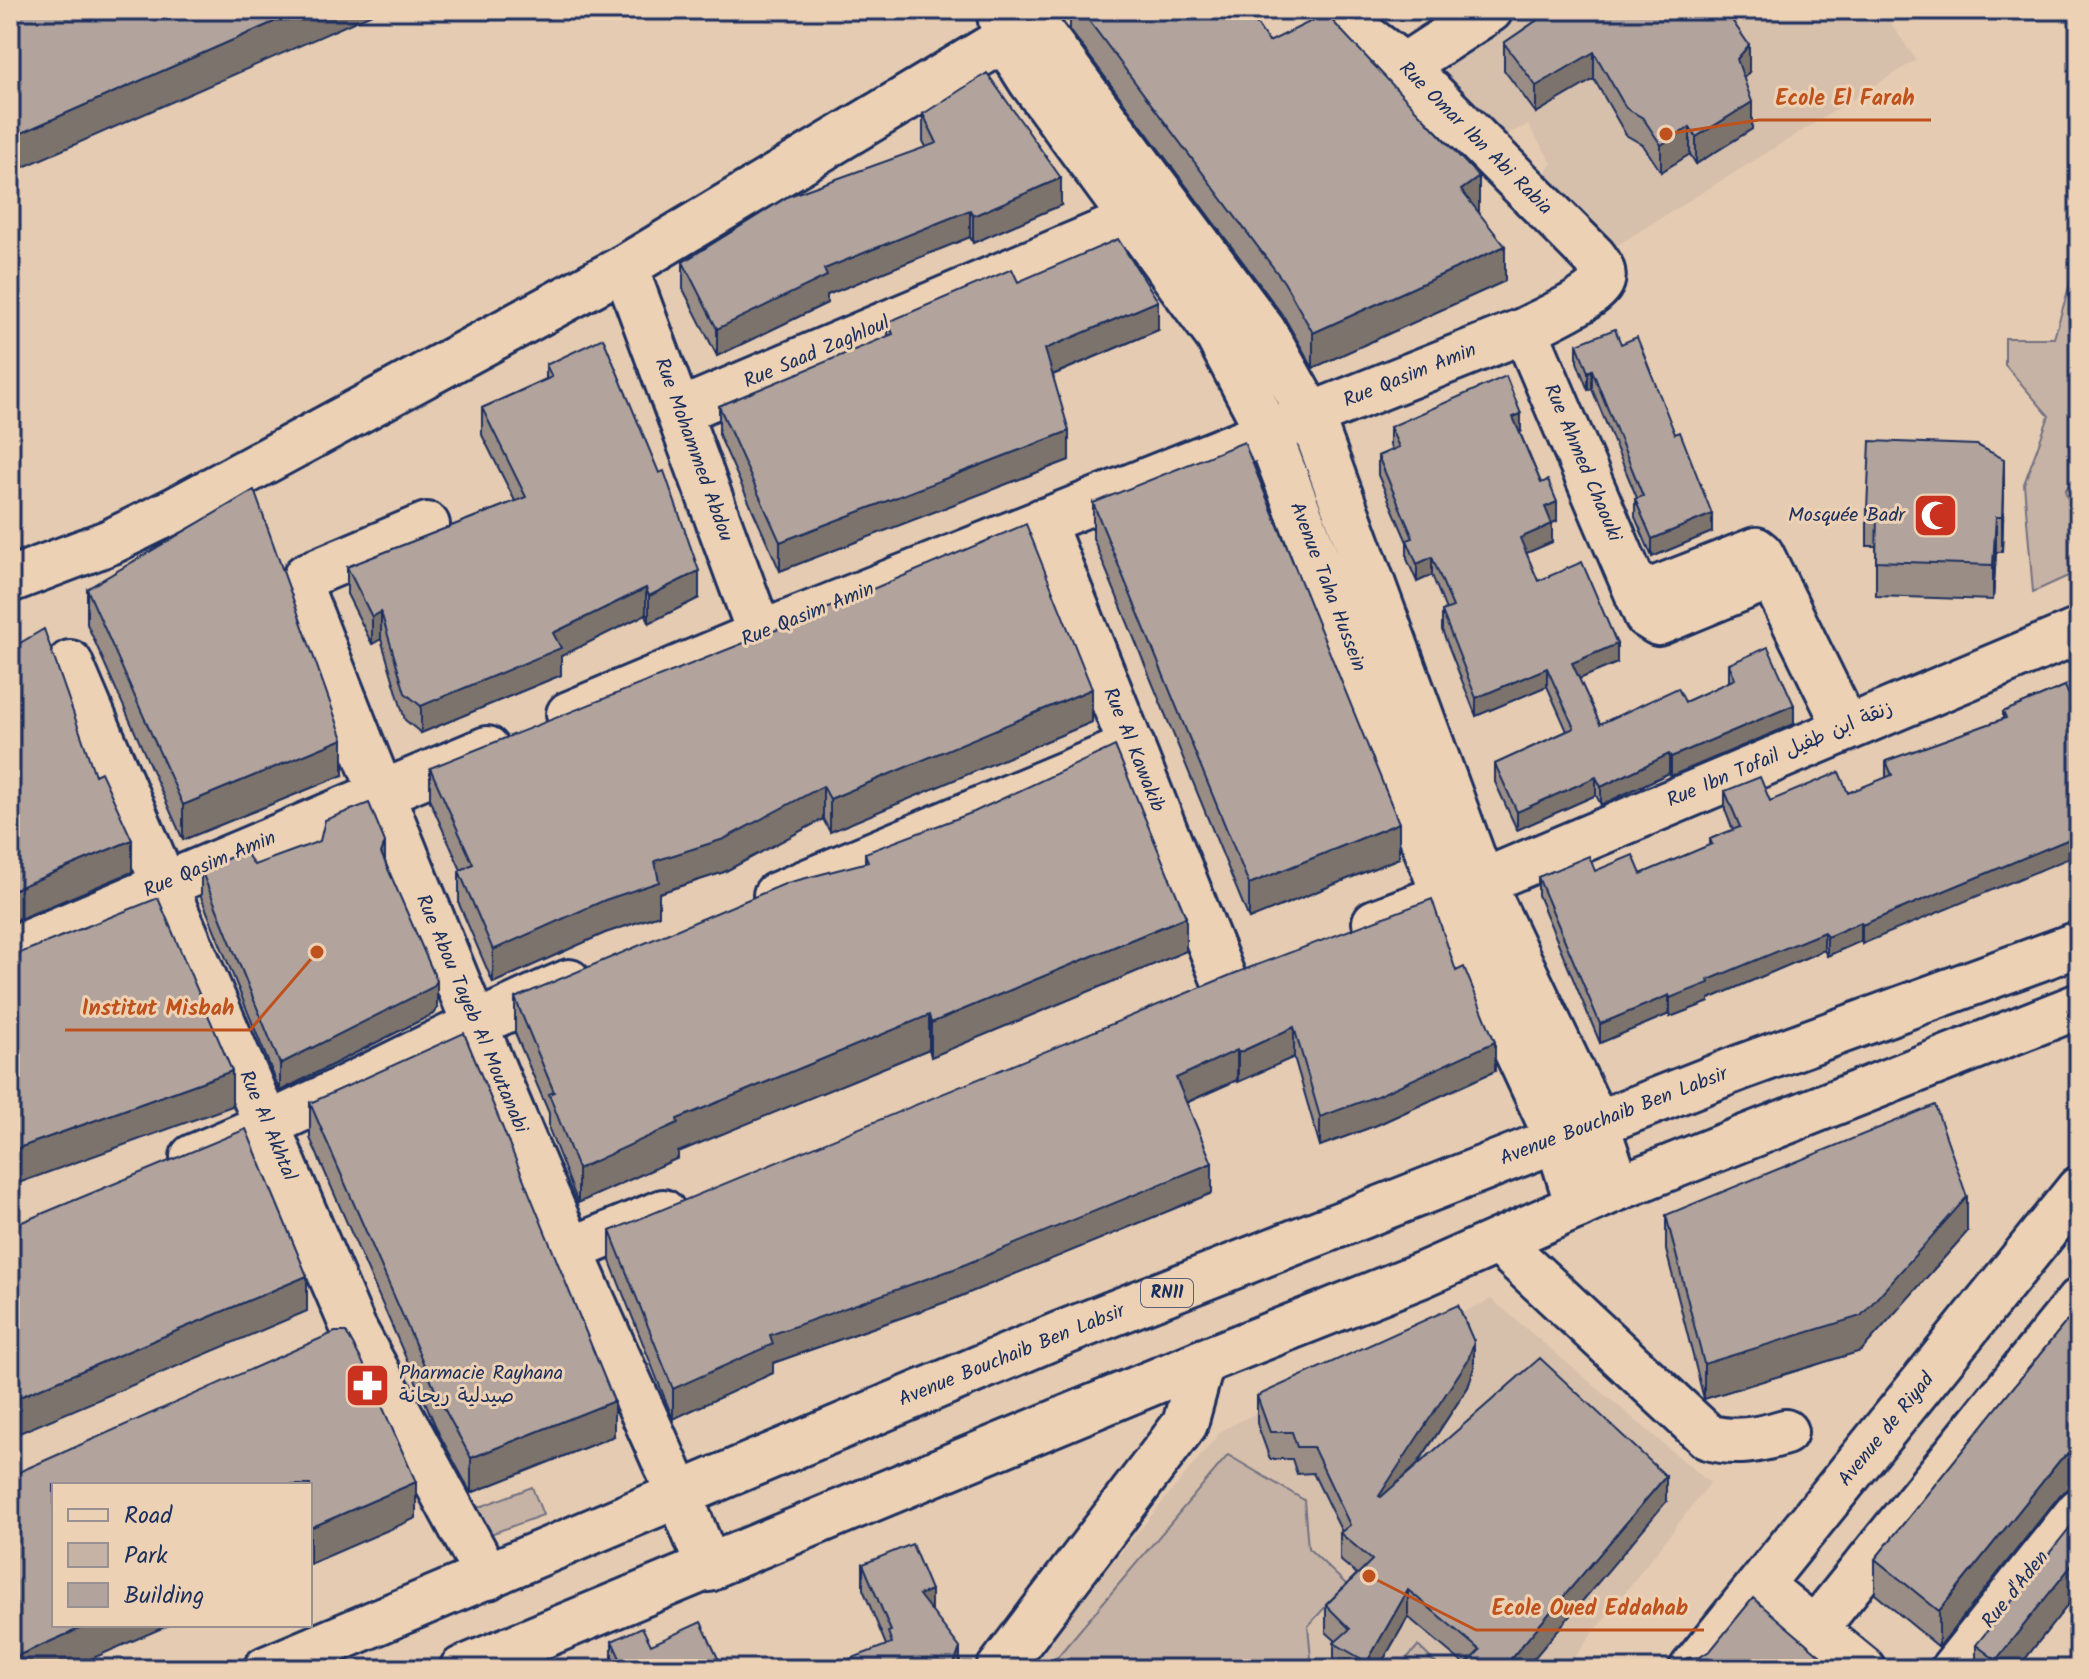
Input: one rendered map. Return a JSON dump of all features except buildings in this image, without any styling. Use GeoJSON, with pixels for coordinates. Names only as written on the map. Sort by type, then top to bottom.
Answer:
{"type":"FeatureCollection","features":[{"type":"Feature","properties":{"kind":"street","name":"Rue Omar Ibn Abi Rabia"},"geometry":{"type":"LineString","coordinates":[[1330,10],[1404,66],[1594,257],[1602,267],[1602,280]]}},
{"type":"Feature","properties":{"kind":"street"},"geometry":{"type":"LineString","coordinates":[[1404,66],[1490,10]]}},
{"type":"Feature","properties":{"kind":"street"},"geometry":{"type":"LineString","coordinates":[[10,580],[110,542],[173,511],[625,267],[1021,18]]}},
{"type":"Feature","properties":{"kind":"street","name":"Avenue Taha Hussein"},"geometry":{"type":"LineString","coordinates":[[1021,18],[1132,220],[1218,336],[1268,431],[1463,889],[1577,1131],[1618,1188]]}},
{"type":"Feature","properties":{"kind":"street","name":"Avenue Taha Hussein"},"geometry":{"type":"LineString","coordinates":[[1021,18],[1264,332],[1311,416],[1463,889]]}},
{"type":"Feature","properties":{"kind":"street","name":"Rue Saad Zaghloul"},"geometry":{"type":"LineString","coordinates":[[680,411],[1132,220]]}},
{"type":"Feature","properties":{"kind":"street","name":"Rue Mohammed Abdou"},"geometry":{"type":"LineString","coordinates":[[625,267],[760,634]]}},
{"type":"Feature","properties":{"kind":"street","name":"Rue Qasim Amin"},"geometry":{"type":"LineString","coordinates":[[10,950],[760,634],[1525,330],[1594,292],[1602,280]]}},
{"type":"Feature","properties":{"kind":"street","name":"Rue Ahmed Chaouki"},"geometry":{"type":"LineString","coordinates":[[1525,330],[1647,616],[1658,623],[1772,576],[1846,727]]}},
{"type":"Feature","properties":{"kind":"street","name":"Rue Al Kawakib"},"geometry":{"type":"LineString","coordinates":[[1042,521],[1224,980]]}},
{"type":"Feature","properties":{"kind":"street","name":"Rue Abou Tayeb Al Moutanabi"},"geometry":{"type":"LineString","coordinates":[[427,525],[302,580],[304,597],[473,1022],[570,1250],[681,1495],[709,1569]]}},
{"type":"Feature","properties":{"kind":"street","name":"Rue Ibn Tofail زنقة ابن طفيل"},"geometry":{"type":"LineString","coordinates":[[1341,935],[1463,889],[2079,631]]}},
{"type":"Feature","properties":{"kind":"street","name":"Rue Al Akhtal"},"geometry":{"type":"LineString","coordinates":[[70,663],[353,1327],[488,1577]]}},
{"type":"Feature","properties":{"kind":"street"},"geometry":{"type":"LineString","coordinates":[[737,912],[1132,746]]}},
{"type":"Feature","properties":{"kind":"street","name":"Avenue Bouchaib Ben Labsir"},"geometry":{"type":"LineString","coordinates":[[266,1669],[1058,1335],[1577,1131],[2079,944]]}},
{"type":"Feature","properties":{"kind":"street"},"geometry":{"type":"LineString","coordinates":[[1180,998],[1268,963]]}},
{"type":"Feature","properties":{"kind":"street"},"geometry":{"type":"LineString","coordinates":[[153,1173],[267,1127],[473,1022],[605,967]]}},
{"type":"Feature","properties":{"kind":"street"},"geometry":{"type":"LineString","coordinates":[[462,1669],[1499,1242],[1618,1188],[2079,1006]]}},
{"type":"Feature","properties":{"kind":"street"},"geometry":{"type":"LineString","coordinates":[[2031,1023],[2079,1038]]}},
{"type":"Feature","properties":{"kind":"street","name":"Avenue Taha Hussein"},"geometry":{"type":"LineString","coordinates":[[1577,1131],[1578,1206]]}},
{"type":"Feature","properties":{"kind":"street","name":"Avenue de Riyad"},"geometry":{"type":"LineString","coordinates":[[1692,1669],[2079,1189]]}},
{"type":"Feature","properties":{"kind":"street"},"geometry":{"type":"LineString","coordinates":[[570,1250],[701,1196]]}},
{"type":"Feature","properties":{"kind":"street"},"geometry":{"type":"LineString","coordinates":[[1499,1242],[1708,1437],[1742,1441],[1785,1432]]}},
{"type":"Feature","properties":{"kind":"street"},"geometry":{"type":"LineString","coordinates":[[1815,1629],[2079,1301]]}},
{"type":"Feature","properties":{"kind":"street"},"geometry":{"type":"LineString","coordinates":[[310,1346],[353,1327]]}},
{"type":"Feature","properties":{"kind":"street"},"geometry":{"type":"LineString","coordinates":[[999,1669],[1185,1424],[1202,1362]]}},
{"type":"Feature","properties":{"kind":"street","name":"Rue d'Aden"},"geometry":{"type":"LineString","coordinates":[[1953,1669],[2079,1511]]}},
{"type":"Feature","properties":{"kind":"street"},"geometry":{"type":"LineString","coordinates":[[1760,1585],[1863,1669]]}},
{"type":"Feature","properties":{"kind":"shaded area"},"geometry":{"type":"Polygon","coordinates":[[[1510,10],[1882,10],[1916,60],[1606,252],[1536,184],[1552,163],[1528,125],[1485,143],[1420,66],[1510,10]]]}},
{"type":"Feature","properties":{"kind":"shaded area"},"geometry":{"type":"Polygon","coordinates":[[[1491,1299],[1710,1483],[1565,1669],[1025,1669],[1222,1430],[1491,1299]]]}},
{"type":"Feature","properties":{"kind":"green space"},"geometry":{"type":"Polygon","coordinates":[[[2079,253],[2079,470],[2065,491],[2079,528],[2079,571],[2033,592],[2024,484],[2049,416],[2005,365],[2005,338],[2054,338],[2079,253]]]}},
{"type":"Feature","properties":{"kind":"green space"},"geometry":{"type":"Polygon","coordinates":[[[1228,1455],[1304,1500],[1308,1548],[1346,1584],[1308,1626],[1312,1669],[1047,1669],[1228,1455]]]}},
{"type":"Feature","properties":{"kind":"green space"},"geometry":{"type":"Polygon","coordinates":[[[532,1487],[543,1515],[466,1543],[456,1516],[532,1487]]]}},
{"type":"Feature","properties":{"kind":"green space"},"geometry":{"type":"Polygon","coordinates":[[[1418,1646],[1442,1669],[1397,1669],[1418,1646]]]}},
{"type":"Feature","properties":{"kind":"place","name":"Ecole El Farah"},"geometry":{"type":"Point","coordinates":[1666,134]}},
{"type":"Feature","properties":{"kind":"place","name":"Mosquée Badr"},"geometry":{"type":"Point","coordinates":[1936,516]}},
{"type":"Feature","properties":{"kind":"place","name":"Institut Misbah"},"geometry":{"type":"Point","coordinates":[317,952]}},
{"type":"Feature","properties":{"kind":"place","name":"Pharmacie Rayhana صيدلية ريحانة"},"geometry":{"type":"Point","coordinates":[368,1386]}},
{"type":"Feature","properties":{"kind":"place","name":"Ecole Oued Eddahab"},"geometry":{"type":"Point","coordinates":[1369,1576]}}]}
